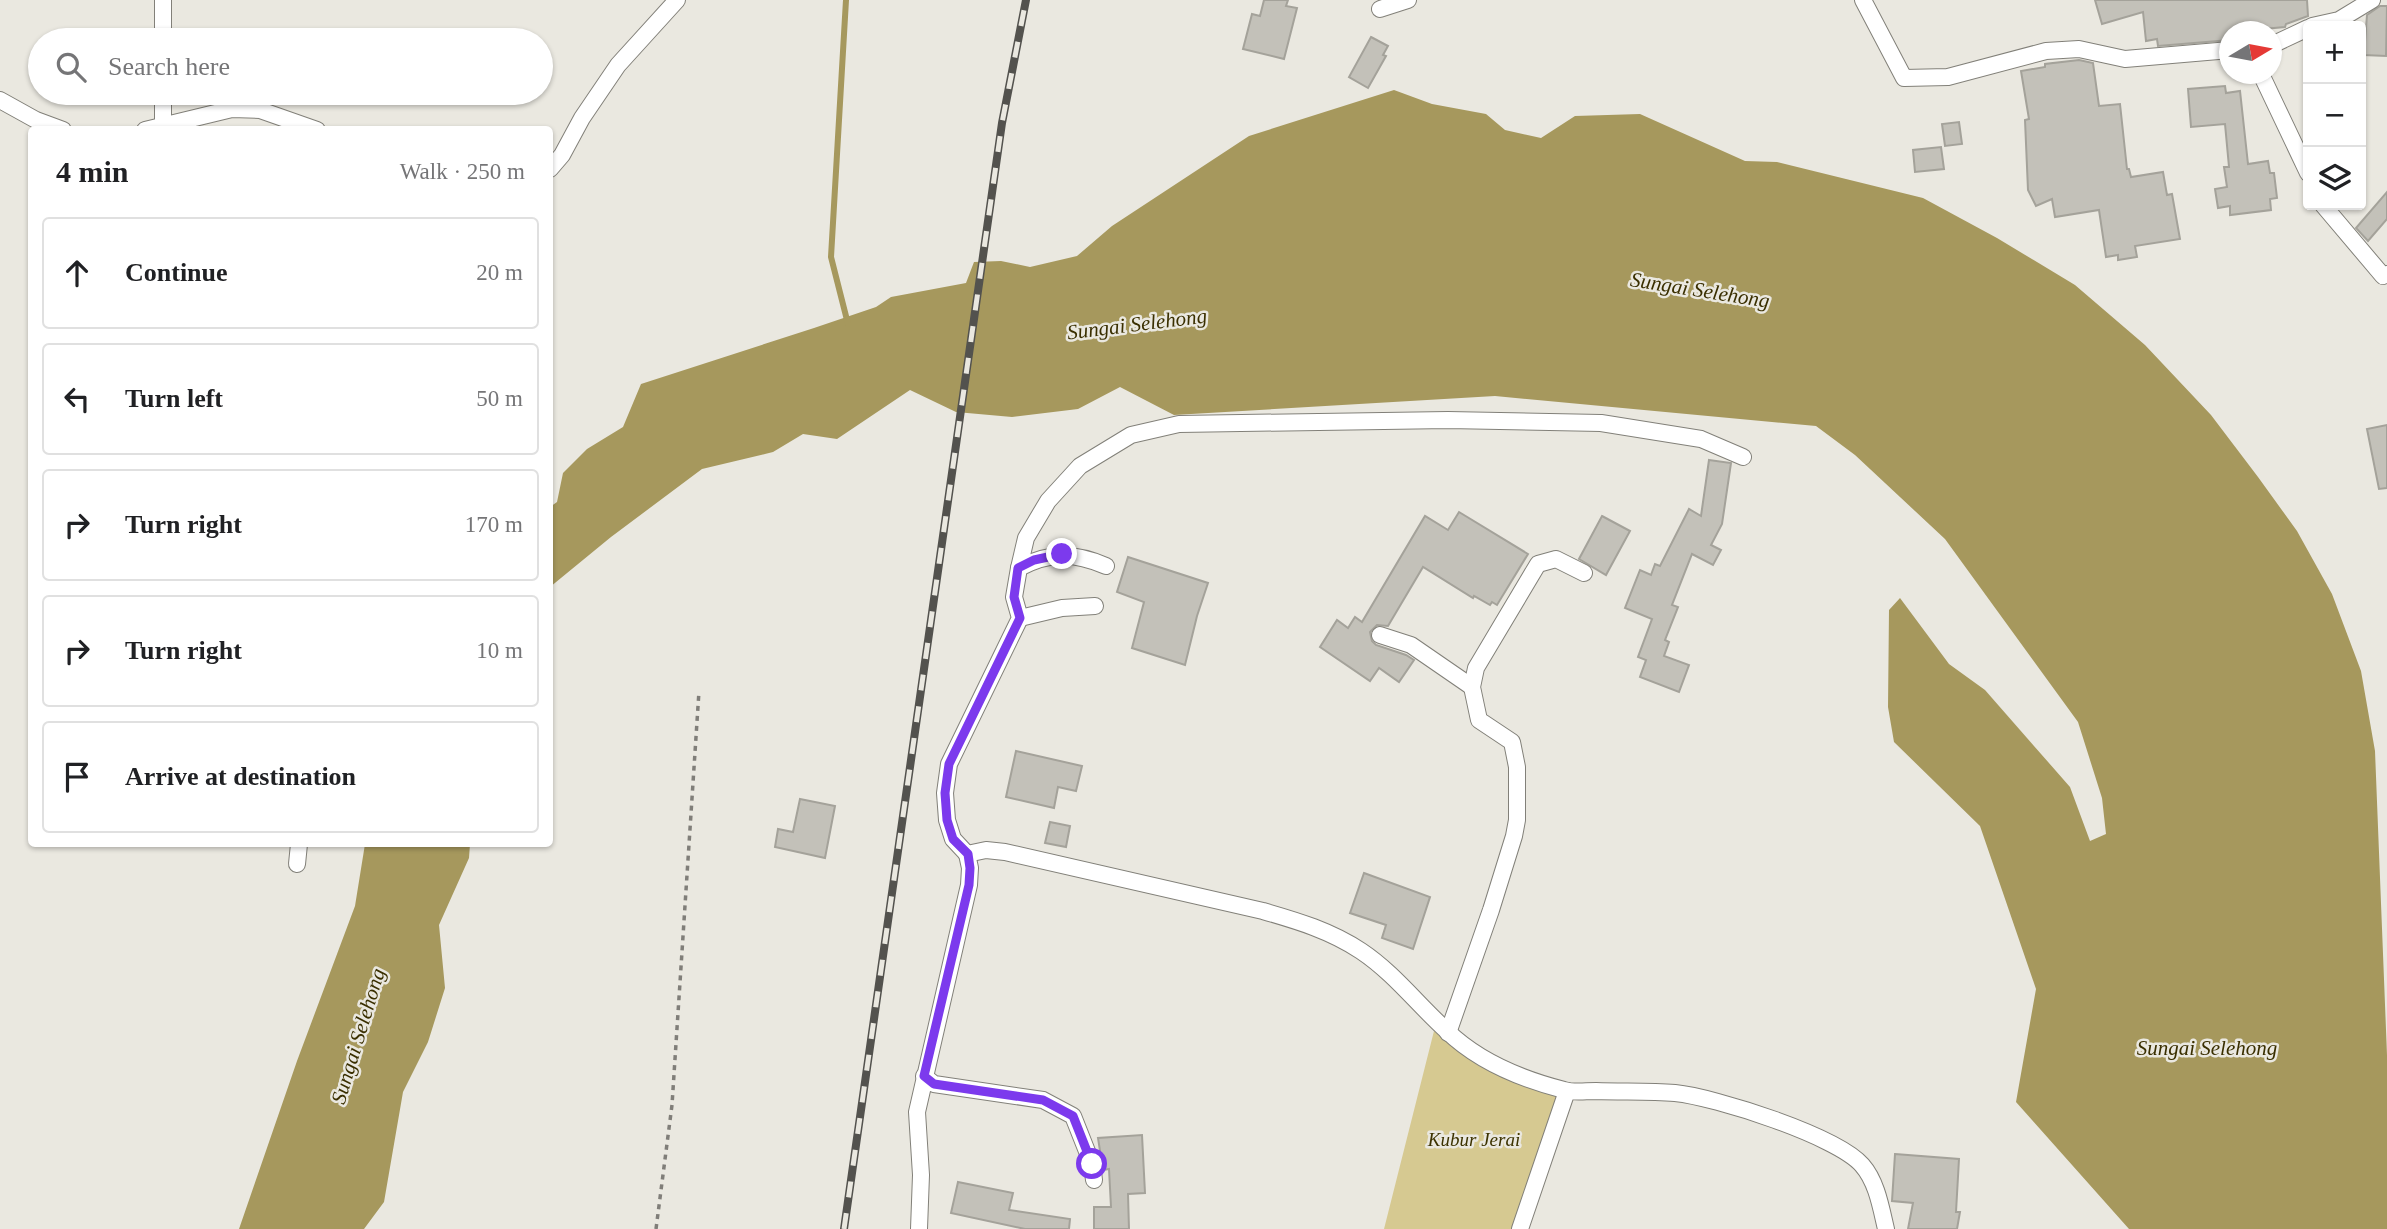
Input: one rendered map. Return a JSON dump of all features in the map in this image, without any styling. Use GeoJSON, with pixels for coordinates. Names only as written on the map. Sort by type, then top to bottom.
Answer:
{"type":"FeatureCollection","features":[{"type":"Feature","properties":{"kind":"street"},"geometry":{"type":"LineString","coordinates":[[163,0],[163,28]]}},
{"type":"Feature","properties":{"kind":"street"},"geometry":{"type":"LineString","coordinates":[[553,166],[618,65],[677,0]]}},
{"type":"Feature","properties":{"kind":"street"},"geometry":{"type":"LineString","coordinates":[[1380,9],[1408,0]]}},
{"type":"Feature","properties":{"kind":"street"},"geometry":{"type":"LineString","coordinates":[[1863,0],[1904,78],[1948,77],[2046,51],[2079,49],[2125,59],[2219,51]]}},
{"type":"Feature","properties":{"kind":"street"},"geometry":{"type":"LineString","coordinates":[[2336,21],[2372,0]]}},
{"type":"Feature","properties":{"kind":"street"},"geometry":{"type":"LineString","coordinates":[[2282,40],[2303,30]]}},
{"type":"Feature","properties":{"kind":"street"},"geometry":{"type":"LineString","coordinates":[[2267,84],[2303,162]]}},
{"type":"Feature","properties":{"kind":"street"},"geometry":{"type":"LineString","coordinates":[[0,100],[52,126]]}},
{"type":"Feature","properties":{"kind":"street"},"geometry":{"type":"LineString","coordinates":[[163,105],[163,125]]}},
{"type":"Feature","properties":{"kind":"street"},"geometry":{"type":"LineString","coordinates":[[159,126],[232,109],[260,110],[306,126]]}},
{"type":"Feature","properties":{"kind":"street"},"geometry":{"type":"LineString","coordinates":[[2327,210],[2386,277]]}},
{"type":"Feature","properties":{"kind":"street"},"geometry":{"type":"LineString","coordinates":[[919,1229],[921,1175],[917,1112],[969,885],[968,854],[953,839],[947,820],[945,793],[949,764],[1020,618],[1014,597],[1026,538],[1048,501],[1080,466],[1131,435],[1179,424],[1435,420],[1601,423],[1700,439],[1743,457]]}},
{"type":"Feature","properties":{"kind":"street"},"geometry":{"type":"LineString","coordinates":[[1018,568],[1034,560],[1062,554],[1090,559],[1106,566]]}},
{"type":"Feature","properties":{"kind":"street"},"geometry":{"type":"LineString","coordinates":[[1448,1033],[1503,873],[1517,820],[1516,753],[1511,742],[1479,720],[1472,687],[1476,668],[1538,564],[1556,559],[1584,573]]}},
{"type":"Feature","properties":{"kind":"street"},"geometry":{"type":"LineString","coordinates":[[1020,618],[1062,608],[1095,606]]}},
{"type":"Feature","properties":{"kind":"street"},"geometry":{"type":"LineString","coordinates":[[1380,635],[1411,645],[1472,687]]}},
{"type":"Feature","properties":{"kind":"street"},"geometry":{"type":"LineString","coordinates":[[297,864],[299,847]]}},
{"type":"Feature","properties":{"kind":"street"},"geometry":{"type":"LineString","coordinates":[[968,854],[986,850],[1005,852],[1302,922],[1332,934],[1362,951],[1387,971],[1448,1033],[1478,1057],[1514,1074],[1567,1091],[1650,1092],[1700,1097],[1799,1129],[1848,1152],[1863,1166],[1875,1187],[1886,1229]]}},
{"type":"Feature","properties":{"kind":"street"},"geometry":{"type":"LineString","coordinates":[[924,1076],[934,1084],[1043,1100],[1073,1116],[1092,1164],[1094,1180]]}},
{"type":"Feature","properties":{"kind":"street"},"geometry":{"type":"LineString","coordinates":[[1521,1229],[1567,1091]]}},
{"type":"Feature","properties":{"kind":"path"},"geometry":{"type":"LineString","coordinates":[[656,1229],[672,1105],[699,691]]}},
{"type":"Feature","properties":{"kind":"green space","name":"Kubur Jerai"},"geometry":{"type":"Polygon","coordinates":[[[1434,1031],[1479,1066],[1557,1096],[1514,1229],[1384,1229],[1434,1031]]]}},
{"type":"Feature","properties":{"kind":"water","name":"Sungai Selehong"},"geometry":{"type":"Polygon","coordinates":[[[1394,90],[1432,104],[1486,114],[1505,130],[1541,138],[1575,116],[1640,114],[1745,161],[1777,162],[1923,198],[2075,285],[2145,345],[2211,415],[2297,531],[2332,594],[2361,671],[2375,751],[2387,1055],[2387,1229],[2129,1229],[2016,1102],[2036,989],[1980,826],[1894,742],[1888,707],[1889,610],[1900,598],[1949,664],[1985,690],[2070,787],[2090,841],[2106,834],[2102,798],[2078,722],[1945,539],[1855,455],[1816,426],[1495,396],[1174,415],[1120,387],[1078,409],[1012,417],[956,412],[910,390],[837,439],[803,434],[773,452],[702,469],[553,585],[553,505],[557,502],[563,473],[587,449],[623,427],[641,384],[876,307],[891,297],[966,283],[974,262],[1001,261],[1030,267],[1077,256],[1112,226],[1249,136],[1394,90]]]}},
{"type":"Feature","properties":{"kind":"water","name":"Sungai Selehong"},"geometry":{"type":"Polygon","coordinates":[[[365,847],[470,847],[469,858],[439,925],[445,988],[428,1042],[403,1092],[384,1202],[364,1229],[239,1229],[297,1061],[355,906],[365,847]]]}},
{"type":"Feature","properties":{"kind":"building"},"geometry":{"type":"Polygon","coordinates":[[[1264,0],[1288,0],[1286,6],[1297,8],[1284,59],[1243,49],[1252,14],[1260,16],[1264,0]]]}},
{"type":"Feature","properties":{"kind":"building"},"geometry":{"type":"Polygon","coordinates":[[[2095,0],[2307,0],[2308,16],[2286,24],[2285,27],[2282,27],[2282,21],[2219,21],[2219,41],[2158,46],[2157,39],[2146,41],[2143,12],[2102,24],[2095,0]]]}},
{"type":"Feature","properties":{"kind":"building"},"geometry":{"type":"Polygon","coordinates":[[[2380,6],[2387,6],[2386,56],[2366,55],[2367,15],[2380,6]]]}},
{"type":"Feature","properties":{"kind":"building"},"geometry":{"type":"Polygon","coordinates":[[[1371,37],[1388,46],[1383,55],[1386,56],[1368,88],[1349,77],[1371,37]]]}},
{"type":"Feature","properties":{"kind":"building"},"geometry":{"type":"Polygon","coordinates":[[[2079,60],[2093,63],[2099,106],[2120,104],[2127,169],[2131,177],[2163,172],[2167,195],[2172,194],[2180,239],[2135,246],[2137,257],[2118,260],[2118,255],[2106,257],[2099,210],[2055,217],[2052,199],[2036,206],[2028,190],[2025,120],[2029,119],[2021,71],[2045,67],[2045,64],[2079,60]]]}},
{"type":"Feature","properties":{"kind":"building"},"geometry":{"type":"Polygon","coordinates":[[[2225,86],[2226,93],[2240,91],[2248,164],[2268,161],[2270,173],[2274,173],[2277,198],[2270,199],[2271,210],[2230,215],[2230,206],[2218,208],[2215,189],[2227,187],[2224,167],[2229,167],[2225,124],[2191,127],[2188,89],[2225,86]]]}},
{"type":"Feature","properties":{"kind":"building"},"geometry":{"type":"Polygon","coordinates":[[[1959,122],[1962,144],[1945,146],[1942,124],[1959,122]]]}},
{"type":"Feature","properties":{"kind":"building"},"geometry":{"type":"Polygon","coordinates":[[[1941,147],[1944,169],[1915,172],[1913,150],[1941,147]]]}},
{"type":"Feature","properties":{"kind":"building"},"geometry":{"type":"Polygon","coordinates":[[[2387,192],[2387,219],[2368,241],[2356,228],[2387,192]]]}},
{"type":"Feature","properties":{"kind":"building"},"geometry":{"type":"Polygon","coordinates":[[[2387,425],[2387,488],[2379,489],[2367,429],[2387,425]]]}},
{"type":"Feature","properties":{"kind":"building"},"geometry":{"type":"Polygon","coordinates":[[[1709,460],[1731,463],[1722,524],[1711,545],[1721,550],[1713,565],[1692,554],[1672,605],[1678,607],[1665,640],[1669,642],[1664,656],[1689,665],[1679,692],[1640,677],[1646,660],[1638,657],[1652,619],[1625,608],[1640,570],[1651,575],[1655,564],[1660,566],[1689,509],[1701,516],[1709,460]]]}},
{"type":"Feature","properties":{"kind":"building"},"geometry":{"type":"Polygon","coordinates":[[[1459,512],[1528,554],[1497,605],[1492,602],[1490,605],[1474,596],[1473,598],[1423,567],[1388,626],[1377,625],[1370,632],[1376,645],[1414,660],[1399,682],[1379,668],[1370,681],[1320,647],[1337,620],[1348,628],[1355,617],[1362,622],[1425,516],[1448,530],[1459,512]]]}},
{"type":"Feature","properties":{"kind":"building"},"geometry":{"type":"Polygon","coordinates":[[[1602,516],[1630,531],[1606,575],[1579,559],[1602,516]]]}},
{"type":"Feature","properties":{"kind":"building"},"geometry":{"type":"Polygon","coordinates":[[[1128,557],[1208,583],[1185,665],[1132,648],[1144,602],[1117,592],[1128,557]]]}},
{"type":"Feature","properties":{"kind":"building"},"geometry":{"type":"Polygon","coordinates":[[[1016,751],[1082,766],[1076,791],[1058,787],[1054,808],[1006,797],[1016,751]]]}},
{"type":"Feature","properties":{"kind":"building"},"geometry":{"type":"Polygon","coordinates":[[[800,799],[835,806],[825,858],[775,847],[778,829],[793,832],[800,799]]]}},
{"type":"Feature","properties":{"kind":"building"},"geometry":{"type":"Polygon","coordinates":[[[1050,822],[1070,826],[1066,847],[1045,843],[1050,822]]]}},
{"type":"Feature","properties":{"kind":"building"},"geometry":{"type":"Polygon","coordinates":[[[1364,873],[1430,897],[1413,949],[1382,938],[1386,925],[1350,913],[1364,873]]]}},
{"type":"Feature","properties":{"kind":"building"},"geometry":{"type":"Polygon","coordinates":[[[1142,1135],[1145,1193],[1128,1194],[1129,1229],[1094,1229],[1094,1207],[1111,1207],[1109,1169],[1103,1170],[1098,1138],[1142,1135]]]}},
{"type":"Feature","properties":{"kind":"building"},"geometry":{"type":"Polygon","coordinates":[[[1895,1154],[1959,1159],[1956,1212],[1960,1212],[1957,1229],[1908,1229],[1913,1203],[1892,1201],[1895,1154]]]}},
{"type":"Feature","properties":{"kind":"building"},"geometry":{"type":"Polygon","coordinates":[[[958,1182],[1013,1193],[1009,1210],[1070,1219],[1069,1229],[1025,1229],[951,1213],[958,1182]]]}},
{"type":"Feature","properties":{"kind":"waterway"},"geometry":{"type":"LineString","coordinates":[[846,0],[831,257],[848,324]]}},
{"type":"Feature","properties":{"kind":"railway"},"geometry":{"type":"LineString","coordinates":[[844,1229],[1002,123],[1026,0]]}},
{"type":"Feature","properties":{"kind":"route"},"geometry":{"type":"LineString","coordinates":[[1062,554],[1034,560],[1018,568],[1014,597],[1020,618],[949,764],[945,793],[947,820],[953,839],[968,854],[969,885],[924,1076],[934,1084],[1043,1100],[1073,1116],[1092,1164]]}}]}
